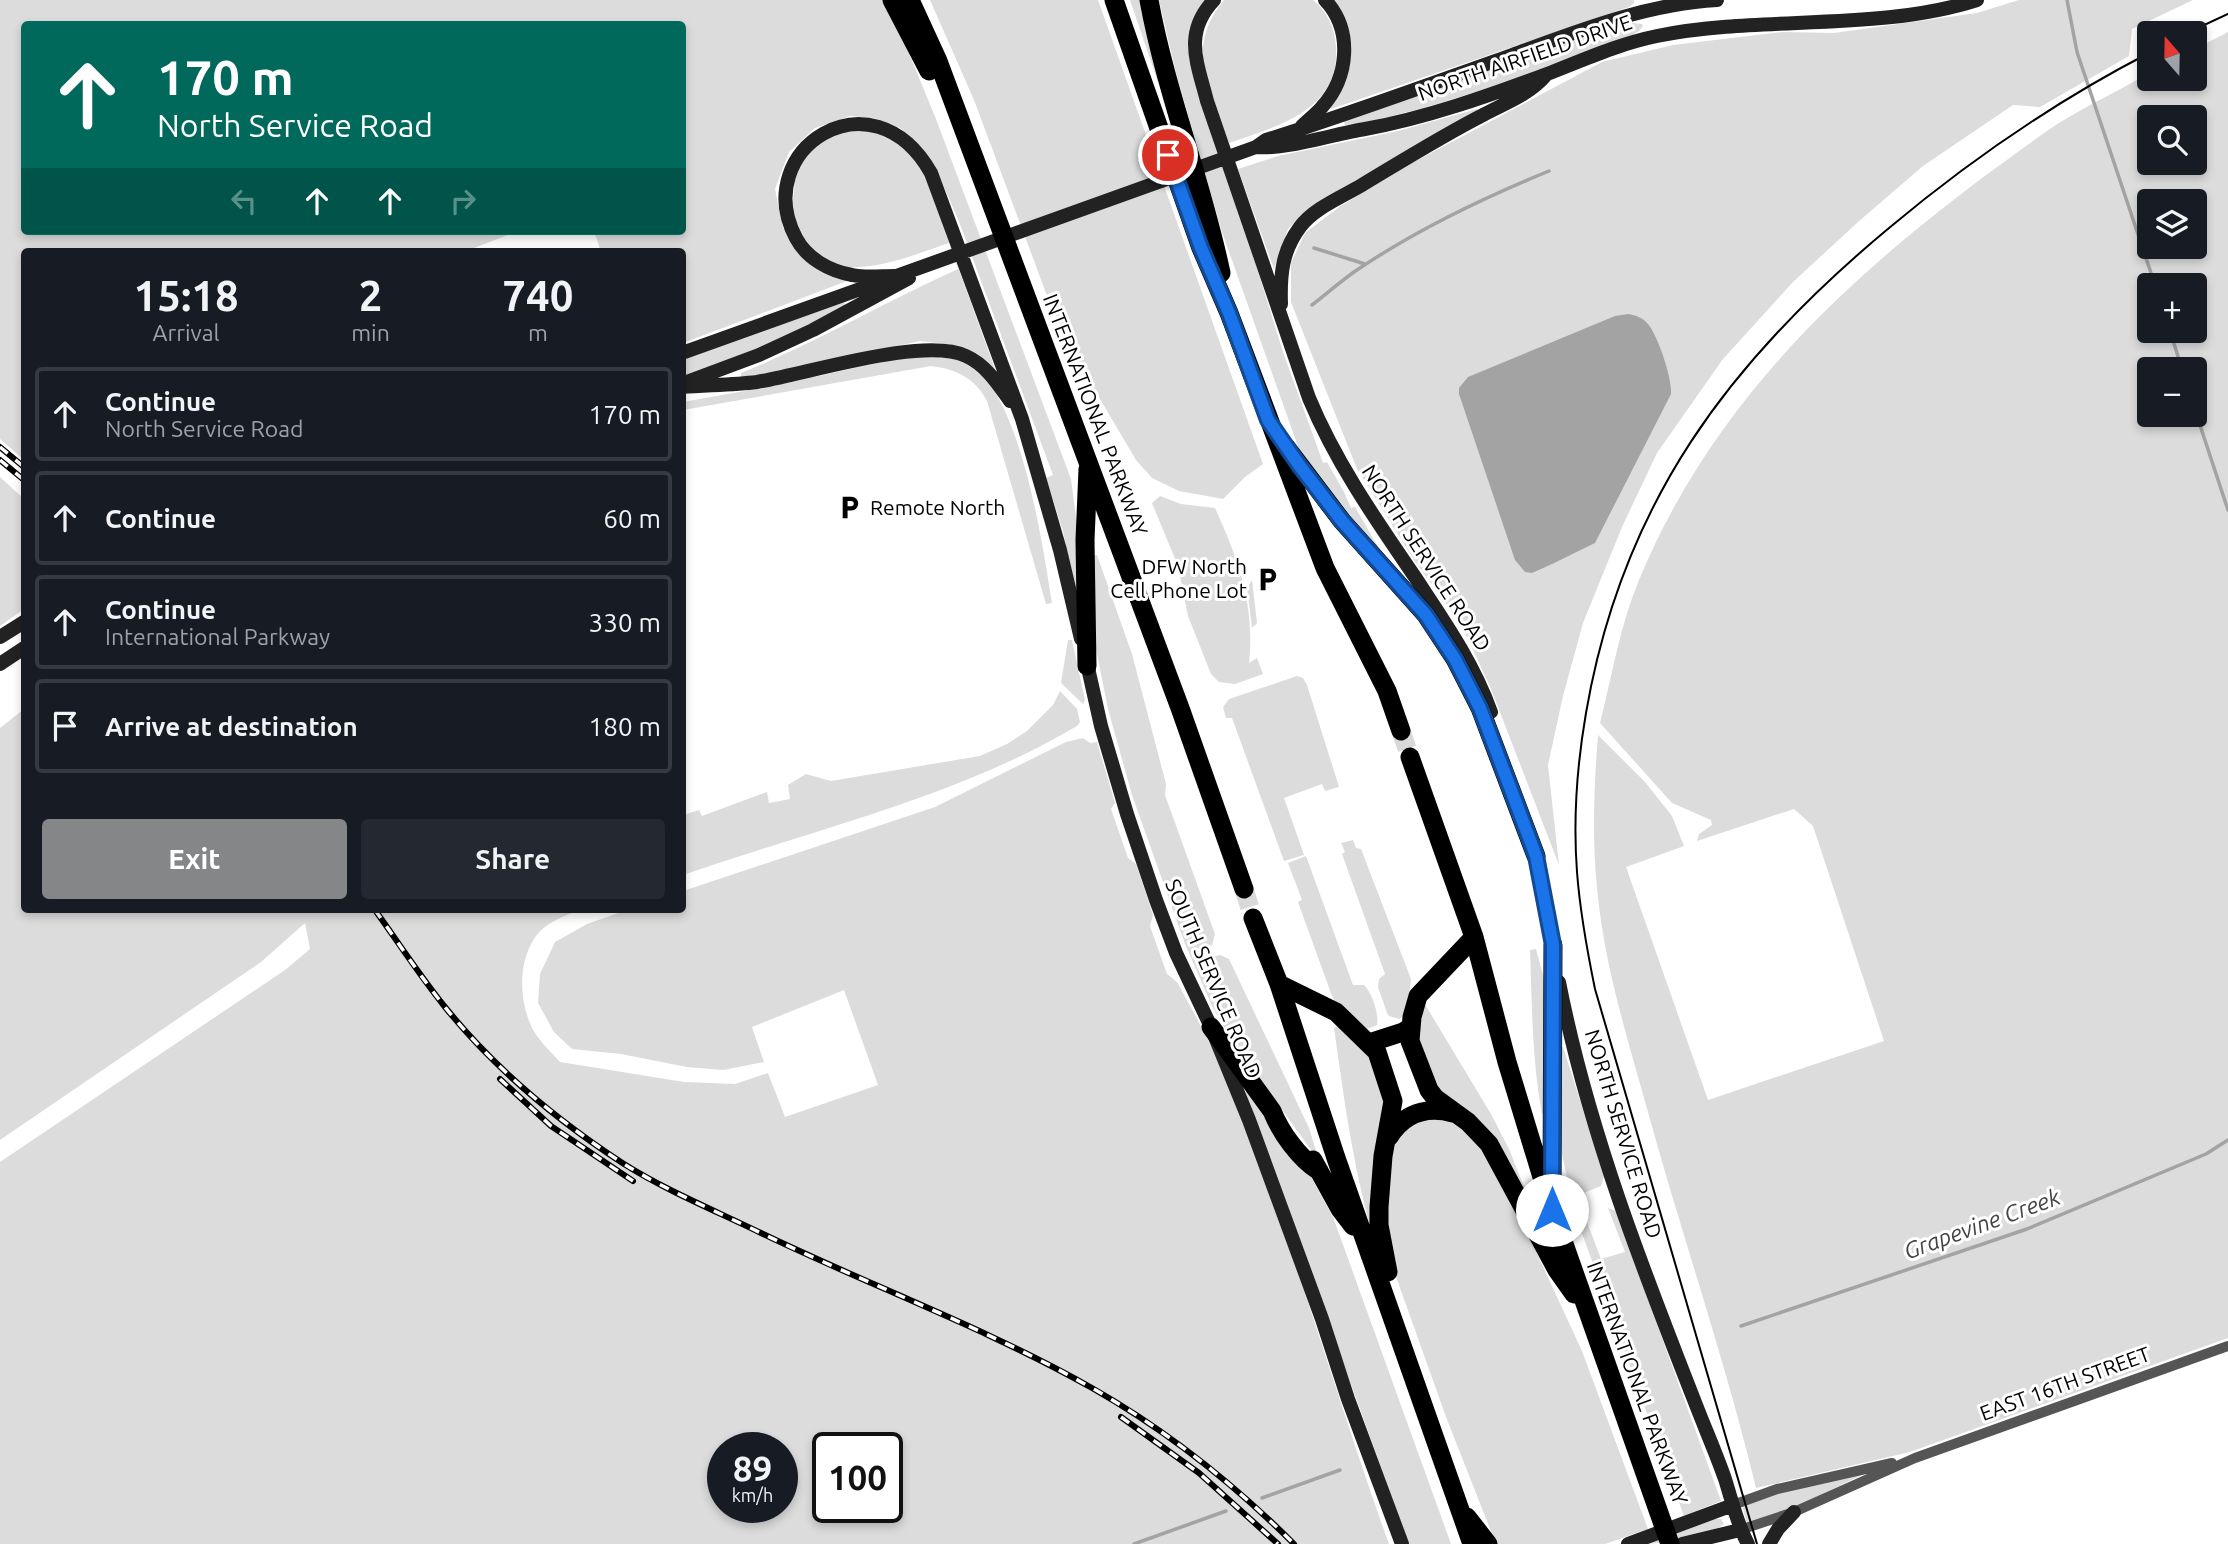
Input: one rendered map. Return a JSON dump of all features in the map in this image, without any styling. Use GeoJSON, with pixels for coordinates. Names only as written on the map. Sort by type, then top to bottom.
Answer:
{"type":"FeatureCollection","features":[{"type":"Feature","properties":{"kind":"highway"},"geometry":{"type":"LineString","coordinates":[[892,0],[974,159]]}},
{"type":"Feature","properties":{"kind":"highway","name":"INTERNATIONAL PARKWAY"},"geometry":{"type":"LineString","coordinates":[[910,0],[938,61],[1244,889]]}},
{"type":"Feature","properties":{"kind":"highway"},"geometry":{"type":"LineString","coordinates":[[1114,0],[1201,248],[1229,313],[1325,568],[1387,691],[1401,731]]}},
{"type":"Feature","properties":{"kind":"highway"},"geometry":{"type":"LineString","coordinates":[[1149,0],[1167,77],[1215,244],[1229,313]]}},
{"type":"Feature","properties":{"kind":"highway"},"geometry":{"type":"LineString","coordinates":[[1268,420],[1342,521],[1426,615],[1455,659],[1493,764],[1511,793],[1536,856]]}},
{"type":"Feature","properties":{"kind":"highway"},"geometry":{"type":"LineString","coordinates":[[1087,666],[1085,540],[1088,461]]}},
{"type":"Feature","properties":{"kind":"highway","name":"INTERNATIONAL PARKWAY"},"geometry":{"type":"LineString","coordinates":[[1410,757],[1475,937],[1507,1062],[1552,1210],[1670,1544]]}},
{"type":"Feature","properties":{"kind":"highway"},"geometry":{"type":"LineString","coordinates":[[1253,918],[1279,984],[1461,1511],[1479,1541]]}},
{"type":"Feature","properties":{"kind":"highway"},"geometry":{"type":"LineString","coordinates":[[1475,937],[1418,996],[1410,1027],[1410,1041],[1428,1088],[1435,1098],[1478,1132],[1497,1156],[1557,1270],[1585,1308]]}},
{"type":"Feature","properties":{"kind":"highway"},"geometry":{"type":"LineString","coordinates":[[1552,1210],[1553,945]]}},
{"type":"Feature","properties":{"kind":"highway"},"geometry":{"type":"LineString","coordinates":[[1279,984],[1336,1012],[1377,1052],[1393,1101],[1380,1182],[1379,1225],[1391,1285],[1393,1315]]}},
{"type":"Feature","properties":{"kind":"highway"},"geometry":{"type":"LineString","coordinates":[[1212,1027],[1272,1111],[1277,1124],[1310,1166],[1319,1171],[1340,1209],[1368,1246]]}},
{"type":"Feature","properties":{"kind":"highway"},"geometry":{"type":"LineString","coordinates":[[1369,1043],[1401,1033],[1410,1027]]}},
{"type":"Feature","properties":{"kind":"highway"},"geometry":{"type":"LineString","coordinates":[[1388,1139],[1404,1119],[1415,1114],[1438,1110],[1458,1114]]}},
{"type":"Feature","properties":{"kind":"main road","name":"NORTH SERVICE ROAD"},"geometry":{"type":"LineString","coordinates":[[1214,0],[1199,21],[1194,41],[1195,55],[1207,101],[1281,319],[1326,437],[1348,477],[1451,631],[1476,675],[1517,785],[1536,856],[1571,1043],[1593,1122],[1644,1272],[1734,1505],[1740,1530],[1748,1544]]}},
{"type":"Feature","properties":{"kind":"main road"},"geometry":{"type":"LineString","coordinates":[[1298,130],[1323,107],[1343,68],[1345,51],[1342,29],[1325,0]]}},
{"type":"Feature","properties":{"kind":"main road","name":"NORTH AIRFIELD DRIVE"},"geometry":{"type":"LineString","coordinates":[[686,353],[1256,148],[1266,140],[1589,27],[1650,10],[1717,0]]}},
{"type":"Feature","properties":{"kind":"main road","name":"NORTH AIRFIELD DRIVE"},"geometry":{"type":"LineString","coordinates":[[1256,148],[1271,149],[1332,134],[1390,124],[1656,36],[1708,29],[1907,15],[1977,0]]}},
{"type":"Feature","properties":{"kind":"main road"},"geometry":{"type":"LineString","coordinates":[[1650,10],[1656,36]]}},
{"type":"Feature","properties":{"kind":"main road"},"geometry":{"type":"LineString","coordinates":[[1281,319],[1282,264],[1292,239],[1302,225],[1318,211],[1416,153],[1535,89],[1546,74]]}},
{"type":"Feature","properties":{"kind":"main road"},"geometry":{"type":"LineString","coordinates":[[894,276],[853,276],[834,270],[816,261],[799,245],[790,227],[785,193],[791,172],[810,143],[832,129],[859,123],[878,126],[898,134],[922,156],[950,218],[1022,419]]}},
{"type":"Feature","properties":{"kind":"main road","name":"NORTH AIRFIELD DRIVE"},"geometry":{"type":"LineString","coordinates":[[686,383],[760,355],[813,330],[929,266]]}},
{"type":"Feature","properties":{"kind":"main road"},"geometry":{"type":"LineString","coordinates":[[686,385],[756,382],[884,356],[941,349],[966,356],[981,365],[1002,389],[1022,419]]}},
{"type":"Feature","properties":{"kind":"main road","name":"SOUTH SERVICE ROAD"},"geometry":{"type":"LineString","coordinates":[[1022,419],[1060,550],[1101,726],[1156,900],[1188,982],[1212,1027],[1249,1120],[1402,1544]]}},
{"type":"Feature","properties":{"kind":"main road"},"geometry":{"type":"LineString","coordinates":[[0,636],[21,624]]}},
{"type":"Feature","properties":{"kind":"main road"},"geometry":{"type":"LineString","coordinates":[[0,664],[21,650]]}},
{"type":"Feature","properties":{"kind":"main road"},"geometry":{"type":"LineString","coordinates":[[1629,1544],[1734,1505]]}},
{"type":"Feature","properties":{"kind":"main road"},"geometry":{"type":"LineString","coordinates":[[1769,1544],[1777,1529],[1794,1512]]}},
{"type":"Feature","properties":{"kind":"main road"},"geometry":{"type":"LineString","coordinates":[[1682,1544],[1740,1530]]}},
{"type":"Feature","properties":{"kind":"street","name":"EAST 16TH STREET"},"geometry":{"type":"LineString","coordinates":[[1740,1530],[1794,1512],[1915,1458],[2228,1346]]}},
{"type":"Feature","properties":{"kind":"street","name":"EAST 16TH STREET"},"geometry":{"type":"LineString","coordinates":[[1734,1505],[1777,1489],[1915,1458]]}},
{"type":"Feature","properties":{"kind":"shaded area"},"geometry":{"type":"Polygon","coordinates":[[[0,0],[884,0],[894,17],[936,119],[1071,479],[1080,549],[1080,613],[1063,531],[1046,478],[1053,475],[958,219],[940,178],[922,149],[900,128],[873,118],[850,116],[815,128],[789,152],[775,189],[783,228],[805,259],[847,281],[686,342],[686,248],[600,248],[595,235],[686,235],[686,21],[21,21],[21,235],[508,235],[474,248],[21,248],[21,457],[0,439],[0,0]]]}},
{"type":"Feature","properties":{"kind":"shaded area"},"geometry":{"type":"Polygon","coordinates":[[[930,0],[1098,0],[1263,464],[1223,499],[1179,491],[1152,478],[1136,460],[1071,350],[1049,301],[974,100],[930,0]]]}},
{"type":"Feature","properties":{"kind":"shaded area"},"geometry":{"type":"Polygon","coordinates":[[[1130,0],[1144,0],[1162,80],[1158,82],[1130,0]]]}},
{"type":"Feature","properties":{"kind":"shaded area"},"geometry":{"type":"Polygon","coordinates":[[[1159,0],[1208,0],[1193,27],[1234,194],[1283,352],[1323,463],[1327,462],[1351,508],[1355,507],[1385,559],[1335,505],[1300,452],[1222,232],[1176,73],[1159,0]]]}},
{"type":"Feature","properties":{"kind":"shaded area"},"geometry":{"type":"Polygon","coordinates":[[[1224,0],[1313,0],[1330,21],[1336,47],[1335,69],[1328,87],[1317,101],[1285,122],[1229,143],[1209,88],[1203,53],[1205,36],[1212,18],[1224,0]]]}},
{"type":"Feature","properties":{"kind":"shaded area"},"geometry":{"type":"Polygon","coordinates":[[[1329,0],[1634,0],[1634,3],[1629,7],[1331,109],[1328,105],[1345,78],[1329,0]]]}},
{"type":"Feature","properties":{"kind":"shaded area"},"geometry":{"type":"Polygon","coordinates":[[[2019,0],[2193,0],[2149,21],[2137,21],[2137,27],[2132,29],[2129,56],[2040,107],[2013,105],[1923,166],[1793,282],[1723,359],[1657,453],[1622,527],[1583,623],[1548,765],[1559,865],[1491,689],[1462,626],[1414,560],[1357,469],[1291,302],[1291,263],[1305,233],[1339,207],[1414,162],[1602,62],[1673,45],[1783,32],[1834,33],[1977,13],[2019,0]]]}},
{"type":"Feature","properties":{"kind":"shaded area"},"geometry":{"type":"Polygon","coordinates":[[[1625,22],[1643,26],[1628,38],[1488,88],[1417,110],[1345,126],[1344,121],[1625,22]]]}},
{"type":"Feature","properties":{"kind":"shaded area"},"geometry":{"type":"Polygon","coordinates":[[[2228,32],[2228,1338],[1910,1452],[1756,1488],[1610,971],[1595,869],[1594,812],[1598,735],[1645,782],[1672,816],[1684,846],[1626,867],[1708,1100],[1884,1041],[1813,826],[1794,809],[1697,841],[1699,834],[1712,825],[1711,820],[1672,803],[1600,723],[1617,651],[1639,580],[1673,509],[1713,443],[1759,383],[1810,326],[1923,224],[1984,177],[2084,108],[2137,79],[2137,91],[2207,91],[2207,43],[2228,32]]]}},
{"type":"Feature","properties":{"kind":"shaded area"},"geometry":{"type":"Polygon","coordinates":[[[1477,109],[1479,113],[1299,218],[1288,229],[1274,269],[1238,169],[1278,156],[1398,131],[1477,109]]]}},
{"type":"Feature","properties":{"kind":"shaded area"},"geometry":{"type":"Polygon","coordinates":[[[870,130],[899,142],[923,171],[995,369],[961,346],[920,341],[766,375],[741,378],[741,373],[796,349],[958,269],[949,243],[898,260],[860,267],[827,261],[813,251],[801,235],[791,219],[796,171],[818,142],[843,132],[870,130]]]}},
{"type":"Feature","properties":{"kind":"shaded area"},"geometry":{"type":"Polygon","coordinates":[[[844,301],[845,306],[806,327],[686,376],[686,358],[844,301]]]}},
{"type":"Feature","properties":{"kind":"shaded area"},"geometry":{"type":"Polygon","coordinates":[[[1628,314],[1642,318],[1652,330],[1667,368],[1671,394],[1595,543],[1532,573],[1525,572],[1515,560],[1459,388],[1468,377],[1615,316],[1628,314]]]}},
{"type":"Feature","properties":{"kind":"shaded area"},"geometry":{"type":"Polygon","coordinates":[[[908,356],[947,357],[970,365],[988,382],[1003,407],[1016,439],[1036,511],[1052,603],[1046,604],[987,401],[971,381],[949,370],[931,366],[686,409],[686,401],[783,384],[908,356]]]}},
{"type":"Feature","properties":{"kind":"shaded area"},"geometry":{"type":"Polygon","coordinates":[[[0,477],[21,496],[21,611],[0,626],[0,477]]]}},
{"type":"Feature","properties":{"kind":"shaded area"},"geometry":{"type":"Polygon","coordinates":[[[1160,496],[1181,504],[1215,508],[1238,565],[1247,602],[1250,622],[1249,663],[1257,658],[1263,674],[1235,684],[1219,682],[1211,674],[1188,616],[1178,566],[1152,503],[1160,496]]]}},
{"type":"Feature","properties":{"kind":"shaded area"},"geometry":{"type":"Polygon","coordinates":[[[1097,555],[1132,654],[1166,784],[1165,795],[1215,934],[1212,945],[1200,947],[1204,959],[1220,955],[1229,959],[1309,1128],[1319,1161],[1230,1038],[1213,1008],[1185,944],[1132,795],[1108,709],[1096,649],[1092,556],[1097,555]]]}},
{"type":"Feature","properties":{"kind":"shaded area"},"geometry":{"type":"Polygon","coordinates":[[[1252,580],[1257,623],[1252,628],[1247,588],[1252,580]]]}},
{"type":"Feature","properties":{"kind":"shaded area"},"geometry":{"type":"Polygon","coordinates":[[[1068,640],[1072,640],[1085,700],[1083,704],[1061,683],[1068,640]]]}},
{"type":"Feature","properties":{"kind":"shaded area"},"geometry":{"type":"Polygon","coordinates":[[[1297,676],[1303,678],[1307,685],[1339,787],[1325,791],[1322,784],[1284,798],[1304,855],[1284,861],[1232,718],[1226,718],[1223,707],[1229,699],[1297,676]]]}},
{"type":"Feature","properties":{"kind":"shaded area"},"geometry":{"type":"Polygon","coordinates":[[[1060,691],[1077,709],[1080,722],[1030,751],[983,773],[884,810],[686,874],[686,814],[699,810],[702,816],[767,792],[769,803],[790,799],[788,785],[806,774],[831,781],[980,756],[1027,731],[1053,705],[1060,691]]]}},
{"type":"Feature","properties":{"kind":"shaded area"},"geometry":{"type":"Polygon","coordinates":[[[21,711],[21,913],[573,913],[555,921],[538,934],[529,949],[523,971],[523,995],[532,1028],[560,1062],[684,1082],[735,1084],[768,1073],[785,1117],[878,1085],[844,990],[752,1027],[764,1062],[723,1070],[572,1049],[554,1032],[538,1003],[540,974],[555,942],[587,924],[618,913],[686,913],[686,890],[935,807],[1066,742],[1083,738],[1090,743],[1097,742],[1115,803],[1111,809],[1128,858],[1136,864],[1153,915],[1150,926],[1167,974],[1177,982],[1228,1081],[1272,1196],[1389,1544],[0,1544],[0,1162],[285,970],[310,949],[305,923],[261,962],[0,1140],[0,728],[21,711]]]}},
{"type":"Feature","properties":{"kind":"shaded area"},"geometry":{"type":"Polygon","coordinates":[[[1353,840],[1356,848],[1361,849],[1411,979],[1403,1017],[1399,1019],[1387,1013],[1378,987],[1379,979],[1385,974],[1342,854],[1345,852],[1341,843],[1353,840]]]}},
{"type":"Feature","properties":{"kind":"shaded area"},"geometry":{"type":"Polygon","coordinates":[[[1306,856],[1353,985],[1364,985],[1374,1003],[1377,1025],[1367,1029],[1336,1003],[1332,996],[1298,902],[1302,900],[1288,863],[1306,856]]]}},
{"type":"Feature","properties":{"kind":"shaded area"},"geometry":{"type":"Polygon","coordinates":[[[1536,949],[1544,979],[1546,1115],[1542,1114],[1533,1032],[1530,950],[1536,949]]]}},
{"type":"Feature","properties":{"kind":"shaded area"},"geometry":{"type":"Polygon","coordinates":[[[1423,1001],[1491,1114],[1509,1149],[1537,1219],[1511,1175],[1435,1091],[1414,1032],[1423,1001]]]}},
{"type":"Feature","properties":{"kind":"shaded area"},"geometry":{"type":"Polygon","coordinates":[[[1342,1024],[1368,1047],[1390,1107],[1371,1229],[1354,1154],[1334,1028],[1342,1024]]]}},
{"type":"Feature","properties":{"kind":"shaded area"},"geometry":{"type":"Polygon","coordinates":[[[1560,1047],[1563,1047],[1604,1176],[1601,1186],[1581,1194],[1585,1206],[1584,1214],[1601,1259],[1625,1252],[1608,1208],[1616,1211],[1721,1501],[1684,1516],[1574,1211],[1562,1154],[1557,1110],[1560,1047]]]}},
{"type":"Feature","properties":{"kind":"shaded area"},"geometry":{"type":"Polygon","coordinates":[[[1249,1091],[1305,1166],[1333,1217],[1451,1544],[1409,1544],[1245,1092],[1249,1091]]]}},
{"type":"Feature","properties":{"kind":"shaded area"},"geometry":{"type":"Polygon","coordinates":[[[1445,1117],[1475,1137],[1502,1178],[1582,1351],[1648,1529],[1605,1544],[1496,1544],[1446,1417],[1392,1265],[1385,1208],[1393,1147],[1407,1125],[1419,1118],[1445,1117]]]}},
{"type":"Feature","properties":{"kind":"shaded area"},"geometry":{"type":"Polygon","coordinates":[[[1864,1474],[1783,1513],[1747,1524],[1742,1505],[1791,1489],[1864,1474]]]}},
{"type":"Feature","properties":{"kind":"shaded area"},"geometry":{"type":"Polygon","coordinates":[[[1713,1519],[1721,1519],[1724,1524],[1696,1536],[1641,1544],[1713,1519]]]}},
{"type":"Feature","properties":{"kind":"waterway","name":"Grapevine Creek"},"geometry":{"type":"LineString","coordinates":[[2067,0],[2077,52],[2151,273]]}},
{"type":"Feature","properties":{"kind":"waterway"},"geometry":{"type":"LineString","coordinates":[[1312,305],[1354,272],[1400,243],[1474,204],[1549,171]]}},
{"type":"Feature","properties":{"kind":"waterway"},"geometry":{"type":"LineString","coordinates":[[1314,248],[1365,264]]}},
{"type":"Feature","properties":{"kind":"waterway","name":"Grapevine Creek"},"geometry":{"type":"LineString","coordinates":[[2174,343],[2178,357]]}},
{"type":"Feature","properties":{"kind":"waterway","name":"Grapevine Creek"},"geometry":{"type":"LineString","coordinates":[[2201,427],[2228,510]]}},
{"type":"Feature","properties":{"kind":"waterway","name":"Grapevine Creek"},"geometry":{"type":"LineString","coordinates":[[1741,1326],[2027,1229],[2206,1154],[2228,1140]]}},
{"type":"Feature","properties":{"kind":"waterway","name":"Grapevine Creek"},"geometry":{"type":"LineString","coordinates":[[1262,1498],[1340,1470]]}},
{"type":"Feature","properties":{"kind":"waterway","name":"Grapevine Creek"},"geometry":{"type":"LineString","coordinates":[[1134,1544],[1226,1511]]}},
{"type":"Feature","properties":{"kind":"tunnel"},"geometry":{"type":"LineString","coordinates":[[1401,731],[1410,757]]}},
{"type":"Feature","properties":{"kind":"tunnel"},"geometry":{"type":"LineString","coordinates":[[1244,889],[1253,918]]}},
{"type":"Feature","properties":{"kind":"tram line"},"geometry":{"type":"LineString","coordinates":[[2207,24],[2228,14]]}},
{"type":"Feature","properties":{"kind":"tram line"},"geometry":{"type":"LineString","coordinates":[[1757,1544],[1595,989],[1587,945],[1577,872],[1577,792],[1586,713],[1603,637],[1626,567],[1656,502],[1691,442],[1732,385],[1779,330],[1832,278],[1950,179],[2014,133],[2080,91],[2137,60]]}},
{"type":"Feature","properties":{"kind":"railway"},"geometry":{"type":"LineString","coordinates":[[0,447],[21,464]]}},
{"type":"Feature","properties":{"kind":"railway"},"geometry":{"type":"LineString","coordinates":[[0,460],[21,478]]}},
{"type":"Feature","properties":{"kind":"railway"},"geometry":{"type":"LineString","coordinates":[[377,913],[464,1030],[528,1093],[599,1147],[674,1192],[1011,1346],[1092,1388],[1198,1459],[1294,1544]]}},
{"type":"Feature","properties":{"kind":"railway"},"geometry":{"type":"LineString","coordinates":[[500,1079],[551,1126],[633,1181]]}},
{"type":"Feature","properties":{"kind":"railway"},"geometry":{"type":"LineString","coordinates":[[1121,1417],[1199,1473],[1278,1544]]}},
{"type":"Feature","properties":{"kind":"place","name":"Remote North"},"geometry":{"type":"Point","coordinates":[850,508]}},
{"type":"Feature","properties":{"kind":"place","name":"DFW North Cell Phone Lot"},"geometry":{"type":"Point","coordinates":[1267,579]}},
{"type":"Feature","properties":{"kind":"route"},"geometry":{"type":"LineString","coordinates":[[1168,155],[1268,420],[1342,521],[1426,615],[1455,659],[1480,708],[1536,856],[1553,945],[1552,1210]]}}]}
